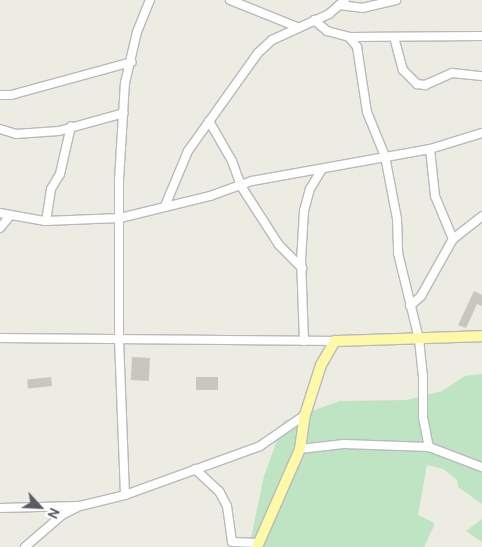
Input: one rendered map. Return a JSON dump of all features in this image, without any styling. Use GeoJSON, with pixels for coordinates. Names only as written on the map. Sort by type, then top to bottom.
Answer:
{"type":"FeatureCollection","features":[{"type":"Feature","properties":{"kind":"main road"},"geometry":{"type":"LineString","coordinates":[[258,545],[300,449],[305,416],[321,365],[335,341],[482,336]]}},
{"type":"Feature","properties":{"kind":"street"},"geometry":{"type":"LineString","coordinates":[[125,495],[120,338],[119,180],[126,83],[132,62],[136,32],[150,0]]}},
{"type":"Feature","properties":{"kind":"street"},"geometry":{"type":"LineString","coordinates":[[230,0],[297,27]]}},
{"type":"Feature","properties":{"kind":"street"},"geometry":{"type":"LineString","coordinates":[[165,206],[188,151],[258,53],[272,40],[329,14],[342,3],[362,8],[396,0]]}},
{"type":"Feature","properties":{"kind":"street"},"geometry":{"type":"LineString","coordinates":[[314,20],[328,31],[349,37],[482,36]]}},
{"type":"Feature","properties":{"kind":"street"},"geometry":{"type":"LineString","coordinates":[[349,37],[357,47],[367,112],[385,156],[397,219],[398,253],[419,339],[423,375],[423,417],[429,447]]}},
{"type":"Feature","properties":{"kind":"street"},"geometry":{"type":"LineString","coordinates":[[394,37],[403,70],[417,84],[425,85],[452,74],[482,76]]}},
{"type":"Feature","properties":{"kind":"street"},"geometry":{"type":"LineString","coordinates":[[0,95],[11,95],[132,62]]}},
{"type":"Feature","properties":{"kind":"street"},"geometry":{"type":"LineString","coordinates":[[0,129],[16,134],[59,131],[71,126],[124,113]]}},
{"type":"Feature","properties":{"kind":"street"},"geometry":{"type":"LineString","coordinates":[[209,121],[232,161],[241,186],[279,245],[303,268]]}},
{"type":"Feature","properties":{"kind":"street"},"geometry":{"type":"LineString","coordinates":[[46,221],[51,189],[60,174],[66,156],[71,126]]}},
{"type":"Feature","properties":{"kind":"street"},"geometry":{"type":"LineString","coordinates":[[0,214],[9,217],[46,221],[120,218],[241,186],[385,156],[430,149],[482,133]]}},
{"type":"Feature","properties":{"kind":"street"},"geometry":{"type":"LineString","coordinates":[[430,149],[435,196],[453,239]]}},
{"type":"Feature","properties":{"kind":"street"},"geometry":{"type":"LineString","coordinates":[[304,341],[304,211],[310,188],[322,169]]}},
{"type":"Feature","properties":{"kind":"street"},"geometry":{"type":"LineString","coordinates":[[410,306],[421,296],[453,239],[482,216]]}},
{"type":"Feature","properties":{"kind":"street"},"geometry":{"type":"LineString","coordinates":[[0,228],[9,217]]}},
{"type":"Feature","properties":{"kind":"street"},"geometry":{"type":"LineString","coordinates":[[0,338],[335,341]]}},
{"type":"Feature","properties":{"kind":"street"},"geometry":{"type":"LineString","coordinates":[[0,508],[80,506],[125,495],[260,446],[305,416]]}},
{"type":"Feature","properties":{"kind":"street"},"geometry":{"type":"LineString","coordinates":[[300,449],[344,444],[429,447],[482,467]]}},
{"type":"Feature","properties":{"kind":"street"},"geometry":{"type":"LineString","coordinates":[[195,469],[219,491],[227,506],[229,545],[258,545]]}},
{"type":"Feature","properties":{"kind":"street"},"geometry":{"type":"LineString","coordinates":[[25,547],[62,515],[80,506]]}},
{"type":"Feature","properties":{"kind":"green space"},"geometry":{"type":"Polygon","coordinates":[[[482,374],[482,504],[458,487],[457,480],[443,469],[427,465],[418,515],[433,522],[434,526],[424,547],[249,547],[264,476],[284,421],[340,401],[406,400],[442,391],[465,376],[482,374]]]}},
{"type":"Feature","properties":{"kind":"green space"},"geometry":{"type":"Polygon","coordinates":[[[482,519],[482,542],[466,531],[482,519]]]}},
{"type":"Feature","properties":{"kind":"building"},"geometry":{"type":"Polygon","coordinates":[[[474,291],[482,295],[482,306],[477,304],[466,328],[458,325],[474,291]]]}},
{"type":"Feature","properties":{"kind":"building"},"geometry":{"type":"Polygon","coordinates":[[[132,357],[150,358],[149,381],[131,380],[132,357]]]}},
{"type":"Feature","properties":{"kind":"building"},"geometry":{"type":"Polygon","coordinates":[[[51,377],[52,386],[28,388],[27,380],[51,377]]]}},
{"type":"Feature","properties":{"kind":"building"},"geometry":{"type":"Polygon","coordinates":[[[196,377],[218,377],[218,390],[196,390],[196,377]]]}}]}
